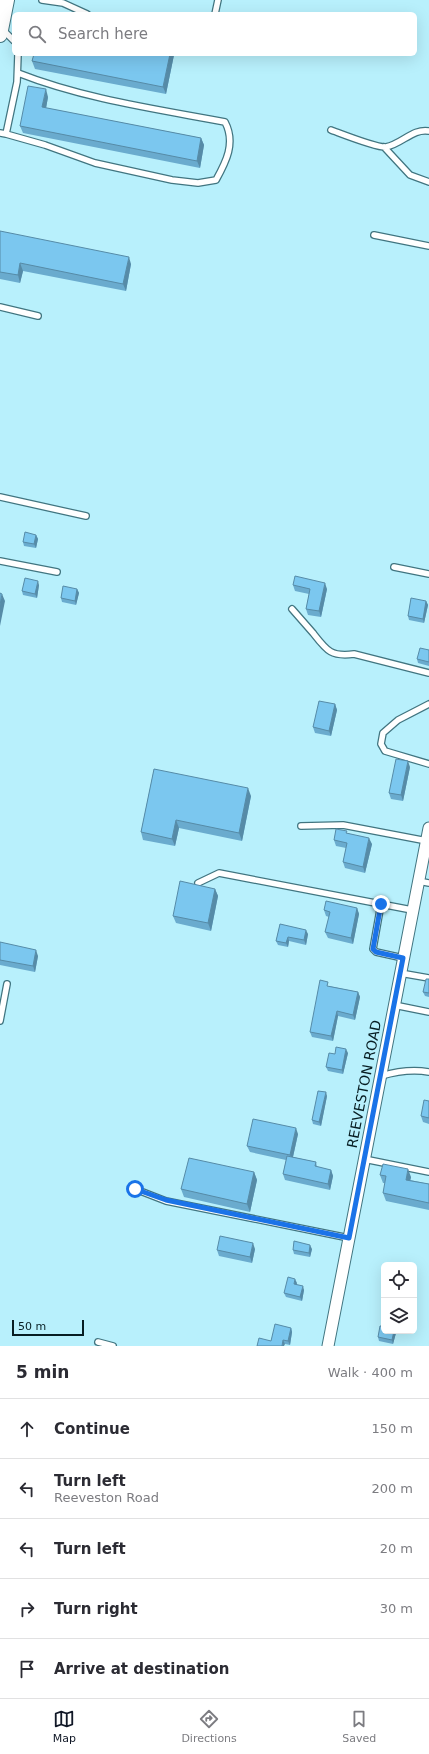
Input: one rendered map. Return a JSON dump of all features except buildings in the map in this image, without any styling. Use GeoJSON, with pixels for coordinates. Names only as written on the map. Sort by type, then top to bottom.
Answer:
{"type":"FeatureCollection","features":[{"type":"Feature","properties":{"kind":"street"},"geometry":{"type":"LineString","coordinates":[[1,31],[7,0]]}},
{"type":"Feature","properties":{"kind":"street","name":"REEVESTON ROAD"},"geometry":{"type":"LineString","coordinates":[[328,1346],[412,910],[424,882],[428,835]]}},
{"type":"Feature","properties":{"kind":"lane"},"geometry":{"type":"LineString","coordinates":[[42,0],[63,4],[82,12]]}},
{"type":"Feature","properties":{"kind":"lane"},"geometry":{"type":"LineString","coordinates":[[215,12],[218,0]]}},
{"type":"Feature","properties":{"kind":"lane"},"geometry":{"type":"LineString","coordinates":[[1,31],[12,39]]}},
{"type":"Feature","properties":{"kind":"lane"},"geometry":{"type":"LineString","coordinates":[[18,56],[18,72],[3,134],[45,145],[95,163],[172,180],[198,183],[216,180],[228,158],[230,130],[225,122],[95,97],[52,86],[18,72]]}},
{"type":"Feature","properties":{"kind":"lane"},"geometry":{"type":"LineString","coordinates":[[331,130],[384,147],[398,144],[414,132],[429,131]]}},
{"type":"Feature","properties":{"kind":"lane"},"geometry":{"type":"LineString","coordinates":[[384,147],[410,176],[418,180],[429,182]]}},
{"type":"Feature","properties":{"kind":"lane"},"geometry":{"type":"LineString","coordinates":[[374,235],[429,246]]}},
{"type":"Feature","properties":{"kind":"lane"},"geometry":{"type":"LineString","coordinates":[[0,307],[38,316]]}},
{"type":"Feature","properties":{"kind":"lane"},"geometry":{"type":"LineString","coordinates":[[0,497],[86,516]]}},
{"type":"Feature","properties":{"kind":"lane"},"geometry":{"type":"LineString","coordinates":[[0,561],[57,572]]}},
{"type":"Feature","properties":{"kind":"lane"},"geometry":{"type":"LineString","coordinates":[[394,567],[429,574]]}},
{"type":"Feature","properties":{"kind":"lane"},"geometry":{"type":"LineString","coordinates":[[292,609],[323,647],[331,653],[343,655],[354,654],[429,673]]}},
{"type":"Feature","properties":{"kind":"lane"},"geometry":{"type":"LineString","coordinates":[[429,704],[398,720],[383,733],[381,744],[385,751],[429,764]]}},
{"type":"Feature","properties":{"kind":"lane"},"geometry":{"type":"LineString","coordinates":[[301,826],[343,825],[428,835]]}},
{"type":"Feature","properties":{"kind":"lane"},"geometry":{"type":"LineString","coordinates":[[198,883],[220,873],[412,910]]}},
{"type":"Feature","properties":{"kind":"lane"},"geometry":{"type":"LineString","coordinates":[[381,904],[373,949],[376,952],[403,958]]}},
{"type":"Feature","properties":{"kind":"lane"},"geometry":{"type":"LineString","coordinates":[[400,974],[429,978]]}},
{"type":"Feature","properties":{"kind":"lane"},"geometry":{"type":"LineString","coordinates":[[0,1022],[7,984]]}},
{"type":"Feature","properties":{"kind":"lane"},"geometry":{"type":"LineString","coordinates":[[394,1004],[429,1012]]}},
{"type":"Feature","properties":{"kind":"lane"},"geometry":{"type":"LineString","coordinates":[[380,1076],[400,1070],[415,1069],[429,1072]]}},
{"type":"Feature","properties":{"kind":"lane"},"geometry":{"type":"LineString","coordinates":[[364,1159],[429,1172]]}},
{"type":"Feature","properties":{"kind":"lane"},"geometry":{"type":"LineString","coordinates":[[135,1189],[166,1200],[349,1238]]}},
{"type":"Feature","properties":{"kind":"lane"},"geometry":{"type":"LineString","coordinates":[[98,1342],[113,1346]]}},
{"type":"Feature","properties":{"kind":"route"},"geometry":{"type":"LineString","coordinates":[[135,1189],[166,1200],[349,1238],[403,958],[376,952],[373,949],[372,944],[381,904]]}}]}
